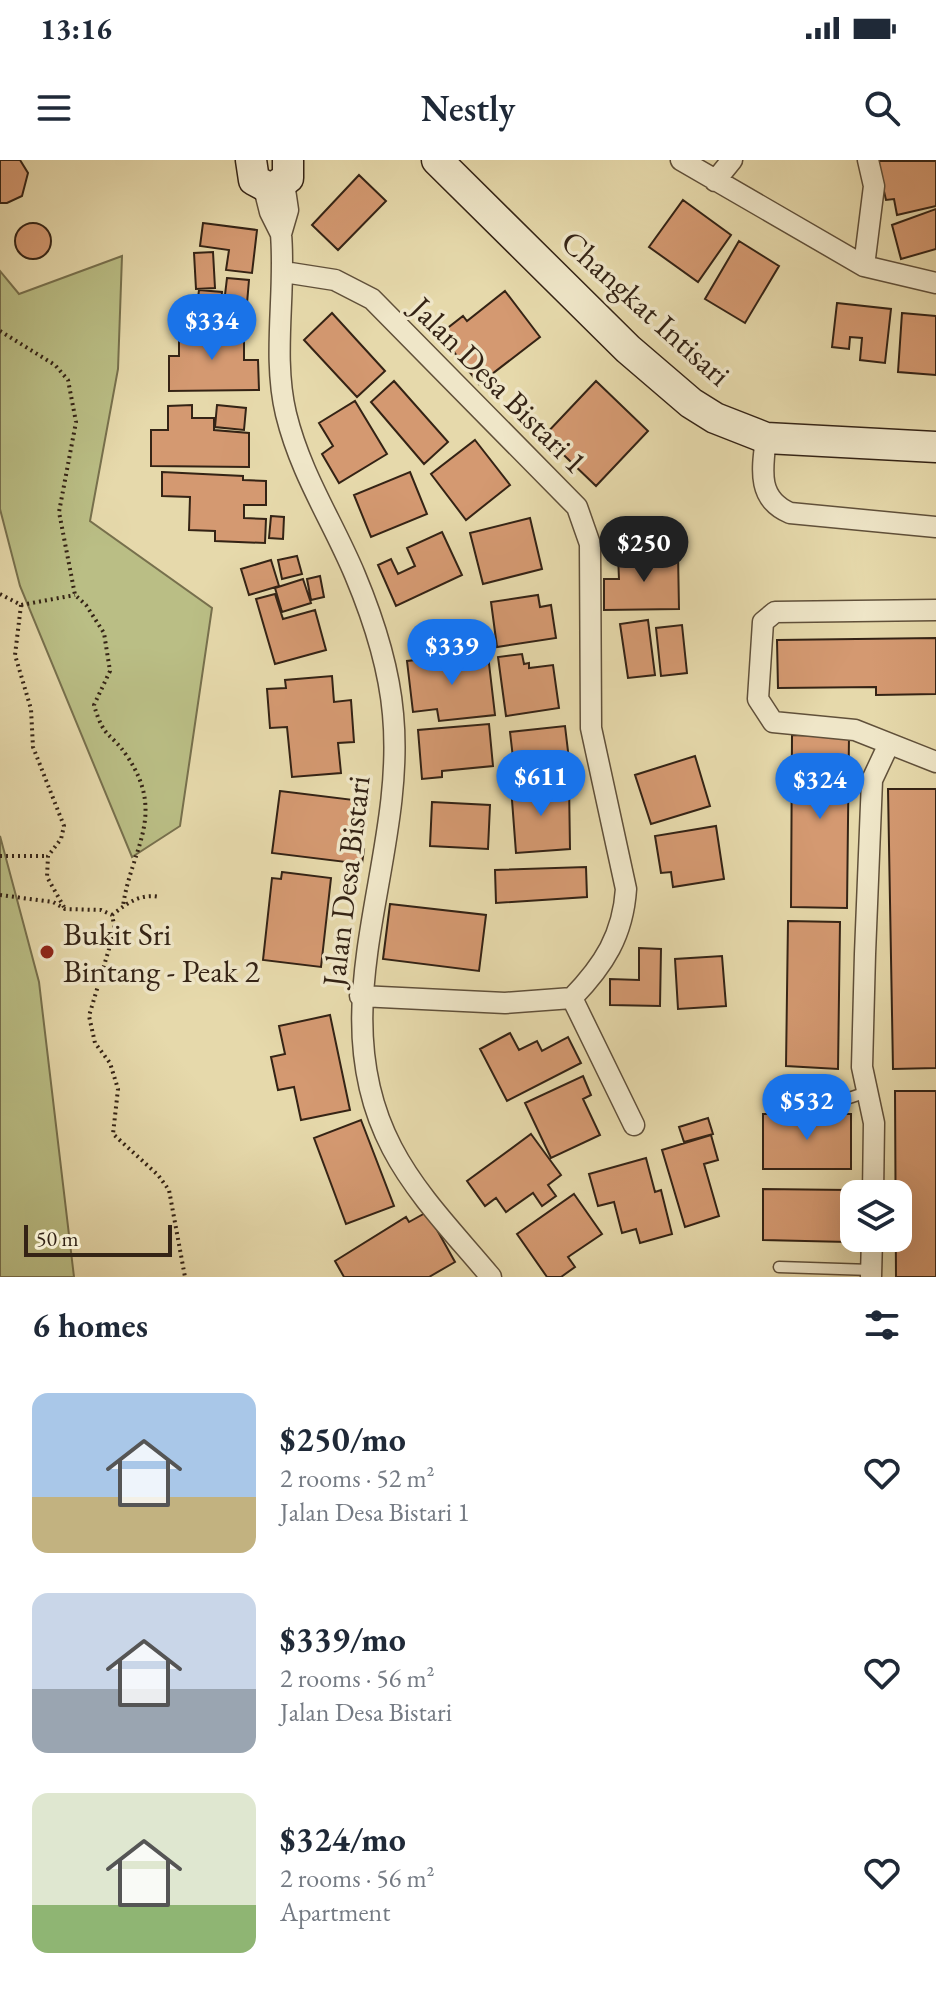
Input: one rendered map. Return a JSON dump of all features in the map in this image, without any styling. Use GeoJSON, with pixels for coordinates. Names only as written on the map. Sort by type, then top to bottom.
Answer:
{"type":"FeatureCollection","features":[{"type":"Feature","properties":{"kind":"street"},"geometry":{"type":"LineString","coordinates":[[251,160],[250,174],[279,177]]}},
{"type":"Feature","properties":{"kind":"street","name":"Changkat Intisari"},"geometry":{"type":"LineString","coordinates":[[437,160],[628,349],[691,403],[739,430],[766,438],[936,447]]}},
{"type":"Feature","properties":{"kind":"street"},"geometry":{"type":"LineString","coordinates":[[681,160],[864,266],[936,283]]}},
{"type":"Feature","properties":{"kind":"street"},"geometry":{"type":"LineString","coordinates":[[715,181],[732,160]]}},
{"type":"Feature","properties":{"kind":"street"},"geometry":{"type":"LineString","coordinates":[[864,266],[874,186],[868,160]]}},
{"type":"Feature","properties":{"kind":"street","name":"Jalan Desa Bistari"},"geometry":{"type":"LineString","coordinates":[[279,177],[288,210],[281,234],[284,272],[279,354],[286,413],[313,494],[354,573],[375,630],[393,715],[390,816],[360,996],[364,1063],[391,1147],[415,1185],[491,1277]]}},
{"type":"Feature","properties":{"kind":"street","name":"Jalan Desa Bistari 1"},"geometry":{"type":"LineString","coordinates":[[284,272],[335,280],[372,299],[577,507],[585,523],[590,544],[591,728],[626,889],[624,916],[615,944],[594,976],[572,998]]}},
{"type":"Feature","properties":{"kind":"street"},"geometry":{"type":"LineString","coordinates":[[766,438],[763,479],[767,496],[776,507],[790,513],[936,527]]}},
{"type":"Feature","properties":{"kind":"street"},"geometry":{"type":"LineString","coordinates":[[936,610],[775,612],[763,622],[758,699],[773,722],[855,730],[888,746],[936,762]]}},
{"type":"Feature","properties":{"kind":"street"},"geometry":{"type":"LineString","coordinates":[[873,1180],[874,1123],[862,1067],[872,780],[888,746]]}},
{"type":"Feature","properties":{"kind":"street"},"geometry":{"type":"LineString","coordinates":[[360,996],[505,1003],[572,998],[634,1125]]}},
{"type":"Feature","properties":{"kind":"street"},"geometry":{"type":"LineString","coordinates":[[871,1273],[872,1252]]}},
{"type":"Feature","properties":{"kind":"lane"},"geometry":{"type":"LineString","coordinates":[[783,1097],[849,1098],[867,1092]]}},
{"type":"Feature","properties":{"kind":"lane"},"geometry":{"type":"LineString","coordinates":[[779,1267],[871,1273]]}},
{"type":"Feature","properties":{"kind":"path"},"geometry":{"type":"LineString","coordinates":[[0,331],[55,365],[68,380],[76,422],[59,512],[75,595],[86,605],[104,633],[110,671],[94,705],[101,730],[127,756],[142,789],[146,810],[143,841],[127,879],[123,906]]}},
{"type":"Feature","properties":{"kind":"path"},"geometry":{"type":"LineString","coordinates":[[0,594],[21,605],[75,595]]}},
{"type":"Feature","properties":{"kind":"path"},"geometry":{"type":"LineString","coordinates":[[21,605],[15,655],[31,709],[33,747],[64,826],[61,839],[48,856],[47,877],[65,909]]}},
{"type":"Feature","properties":{"kind":"path"},"geometry":{"type":"LineString","coordinates":[[0,856],[48,856]]}},
{"type":"Feature","properties":{"kind":"path"},"geometry":{"type":"LineString","coordinates":[[0,895],[53,902],[65,909],[101,910],[112,915]]}},
{"type":"Feature","properties":{"kind":"path"},"geometry":{"type":"LineString","coordinates":[[112,915],[123,906],[149,895],[159,897]]}},
{"type":"Feature","properties":{"kind":"path"},"geometry":{"type":"LineString","coordinates":[[112,915],[115,929],[89,1016],[95,1043],[110,1063],[118,1089],[113,1134],[158,1175],[169,1190],[185,1277]]}},
{"type":"Feature","properties":{"kind":"green space"},"geometry":{"type":"Polygon","coordinates":[[[122,256],[118,369],[90,521],[212,608],[180,826],[132,857],[20,586],[0,509],[0,271],[19,294],[122,256]]]}},
{"type":"Feature","properties":{"kind":"green space"},"geometry":{"type":"Polygon","coordinates":[[[0,836],[39,982],[74,1277],[0,1277],[0,836]]]}},
{"type":"Feature","properties":{"kind":"building"},"geometry":{"type":"Polygon","coordinates":[[[0,160],[20,160],[28,173],[22,196],[7,203],[0,203],[0,160]]]}},
{"type":"Feature","properties":{"kind":"building"},"geometry":{"type":"Polygon","coordinates":[[[877,161],[936,161],[936,206],[897,215],[894,199],[886,200],[877,161]]]}},
{"type":"Feature","properties":{"kind":"building"},"geometry":{"type":"Polygon","coordinates":[[[359,175],[386,201],[338,250],[312,225],[359,175]]]}},
{"type":"Feature","properties":{"kind":"building"},"geometry":{"type":"Polygon","coordinates":[[[683,200],[731,235],[698,282],[649,247],[683,200]]]}},
{"type":"Feature","properties":{"kind":"building"},"geometry":{"type":"Polygon","coordinates":[[[936,209],[936,249],[901,259],[892,225],[936,209]]]}},
{"type":"Feature","properties":{"kind":"building"},"geometry":{"type":"Polygon","coordinates":[[[33,223],[46,228],[51,241],[46,254],[33,259],[20,254],[15,241],[20,228],[33,223]]]}},
{"type":"Feature","properties":{"kind":"building"},"geometry":{"type":"Polygon","coordinates":[[[203,223],[257,230],[252,273],[226,270],[229,250],[200,246],[203,223]]]}},
{"type":"Feature","properties":{"kind":"building"},"geometry":{"type":"Polygon","coordinates":[[[739,241],[779,266],[745,323],[705,299],[739,241]]]}},
{"type":"Feature","properties":{"kind":"building"},"geometry":{"type":"Polygon","coordinates":[[[213,252],[215,288],[196,289],[194,253],[213,252]]]}},
{"type":"Feature","properties":{"kind":"building"},"geometry":{"type":"Polygon","coordinates":[[[227,278],[249,280],[246,315],[223,312],[227,278]]]}},
{"type":"Feature","properties":{"kind":"building"},"geometry":{"type":"Polygon","coordinates":[[[199,290],[222,292],[220,316],[196,314],[199,290]]]}},
{"type":"Feature","properties":{"kind":"building"},"geometry":{"type":"Polygon","coordinates":[[[505,291],[540,337],[479,384],[440,334],[463,316],[467,321],[505,291]]]}},
{"type":"Feature","properties":{"kind":"building"},"geometry":{"type":"Polygon","coordinates":[[[837,303],[891,309],[885,363],[860,360],[862,338],[850,337],[849,349],[832,347],[837,303]]]}},
{"type":"Feature","properties":{"kind":"building"},"geometry":{"type":"Polygon","coordinates":[[[332,313],[385,371],[357,397],[304,340],[332,313]]]}},
{"type":"Feature","properties":{"kind":"building"},"geometry":{"type":"Polygon","coordinates":[[[902,313],[936,316],[936,375],[898,372],[902,313]]]}},
{"type":"Feature","properties":{"kind":"building"},"geometry":{"type":"Polygon","coordinates":[[[179,329],[244,329],[244,360],[258,360],[259,390],[169,391],[169,356],[179,356],[179,329]]]}},
{"type":"Feature","properties":{"kind":"building"},"geometry":{"type":"Polygon","coordinates":[[[394,381],[448,442],[424,464],[371,402],[394,381]]]}},
{"type":"Feature","properties":{"kind":"building"},"geometry":{"type":"Polygon","coordinates":[[[596,381],[648,431],[596,486],[544,436],[596,381]]]}},
{"type":"Feature","properties":{"kind":"building"},"geometry":{"type":"Polygon","coordinates":[[[355,401],[387,454],[339,483],[322,454],[333,446],[319,423],[355,401]]]}},
{"type":"Feature","properties":{"kind":"building"},"geometry":{"type":"Polygon","coordinates":[[[192,405],[192,418],[214,418],[214,430],[249,433],[249,467],[151,466],[151,430],[168,430],[168,406],[192,405]]]}},
{"type":"Feature","properties":{"kind":"building"},"geometry":{"type":"Polygon","coordinates":[[[217,405],[246,408],[244,430],[215,427],[217,405]]]}},
{"type":"Feature","properties":{"kind":"building"},"geometry":{"type":"Polygon","coordinates":[[[475,440],[510,485],[466,520],[431,474],[475,440]]]}},
{"type":"Feature","properties":{"kind":"building"},"geometry":{"type":"Polygon","coordinates":[[[162,472],[243,476],[243,480],[266,481],[266,505],[244,505],[244,518],[266,519],[265,543],[215,541],[215,531],[189,530],[190,497],[162,496],[162,472]]]}},
{"type":"Feature","properties":{"kind":"building"},"geometry":{"type":"Polygon","coordinates":[[[410,472],[427,514],[371,537],[354,495],[410,472]]]}},
{"type":"Feature","properties":{"kind":"building"},"geometry":{"type":"Polygon","coordinates":[[[271,516],[284,517],[283,539],[269,538],[271,516]]]}},
{"type":"Feature","properties":{"kind":"building"},"geometry":{"type":"Polygon","coordinates":[[[530,518],[542,569],[483,584],[470,533],[530,518]]]}},
{"type":"Feature","properties":{"kind":"building"},"geometry":{"type":"Polygon","coordinates":[[[442,532],[462,575],[396,606],[378,565],[391,559],[398,574],[415,566],[407,548],[442,532]]]}},
{"type":"Feature","properties":{"kind":"building"},"geometry":{"type":"Polygon","coordinates":[[[678,554],[679,609],[604,610],[604,579],[619,579],[618,555],[678,554]]]}},
{"type":"Feature","properties":{"kind":"building"},"geometry":{"type":"Polygon","coordinates":[[[297,556],[302,574],[282,579],[278,560],[297,556]]]}},
{"type":"Feature","properties":{"kind":"building"},"geometry":{"type":"Polygon","coordinates":[[[271,560],[279,586],[249,595],[241,569],[271,560]]]}},
{"type":"Feature","properties":{"kind":"building"},"geometry":{"type":"Polygon","coordinates":[[[320,576],[324,597],[311,600],[307,579],[320,576]]]}},
{"type":"Feature","properties":{"kind":"building"},"geometry":{"type":"Polygon","coordinates":[[[303,579],[311,603],[282,612],[275,588],[303,579]]]}},
{"type":"Feature","properties":{"kind":"building"},"geometry":{"type":"Polygon","coordinates":[[[275,594],[283,619],[315,610],[326,650],[275,664],[256,599],[275,594]]]}},
{"type":"Feature","properties":{"kind":"building"},"geometry":{"type":"Polygon","coordinates":[[[538,595],[540,607],[551,605],[556,638],[497,647],[491,602],[538,595]]]}},
{"type":"Feature","properties":{"kind":"building"},"geometry":{"type":"Polygon","coordinates":[[[648,620],[655,675],[628,678],[620,624],[648,620]]]}},
{"type":"Feature","properties":{"kind":"building"},"geometry":{"type":"Polygon","coordinates":[[[682,625],[687,673],[661,676],[656,628],[682,625]]]}},
{"type":"Feature","properties":{"kind":"building"},"geometry":{"type":"Polygon","coordinates":[[[936,638],[936,694],[876,695],[876,687],[778,688],[777,640],[936,638]]]}},
{"type":"Feature","properties":{"kind":"building"},"geometry":{"type":"Polygon","coordinates":[[[522,654],[524,664],[529,663],[529,668],[553,665],[559,708],[506,716],[498,657],[522,654]]]}},
{"type":"Feature","properties":{"kind":"building"},"geometry":{"type":"Polygon","coordinates":[[[462,655],[462,658],[488,655],[495,715],[439,721],[437,709],[413,712],[407,661],[462,655]]]}},
{"type":"Feature","properties":{"kind":"building"},"geometry":{"type":"Polygon","coordinates":[[[332,676],[334,702],[351,700],[354,742],[338,743],[341,773],[292,777],[287,727],[270,728],[267,689],[286,688],[285,680],[332,676]]]}},
{"type":"Feature","properties":{"kind":"building"},"geometry":{"type":"Polygon","coordinates":[[[489,724],[493,766],[442,771],[442,777],[422,779],[418,730],[489,724]]]}},
{"type":"Feature","properties":{"kind":"building"},"geometry":{"type":"Polygon","coordinates":[[[565,726],[570,768],[515,775],[510,732],[565,726]]]}},
{"type":"Feature","properties":{"kind":"building"},"geometry":{"type":"Polygon","coordinates":[[[792,735],[849,736],[847,908],[791,907],[792,735]]]}},
{"type":"Feature","properties":{"kind":"building"},"geometry":{"type":"Polygon","coordinates":[[[695,756],[710,806],[651,824],[635,775],[695,756]]]}},
{"type":"Feature","properties":{"kind":"building"},"geometry":{"type":"Polygon","coordinates":[[[569,783],[570,849],[516,853],[511,787],[569,783]]]}},
{"type":"Feature","properties":{"kind":"building"},"geometry":{"type":"Polygon","coordinates":[[[888,789],[936,789],[936,1068],[893,1069],[888,789]]]}},
{"type":"Feature","properties":{"kind":"building"},"geometry":{"type":"Polygon","coordinates":[[[280,791],[354,800],[348,847],[364,849],[362,864],[272,853],[280,791]]]}},
{"type":"Feature","properties":{"kind":"building"},"geometry":{"type":"Polygon","coordinates":[[[432,802],[490,805],[488,849],[430,846],[432,802]]]}},
{"type":"Feature","properties":{"kind":"building"},"geometry":{"type":"Polygon","coordinates":[[[716,826],[724,879],[673,887],[671,872],[661,873],[655,836],[716,826]]]}},
{"type":"Feature","properties":{"kind":"building"},"geometry":{"type":"Polygon","coordinates":[[[586,867],[587,897],[496,903],[495,870],[586,867]]]}},
{"type":"Feature","properties":{"kind":"building"},"geometry":{"type":"Polygon","coordinates":[[[282,872],[331,878],[321,967],[263,960],[272,878],[281,879],[282,872]]]}},
{"type":"Feature","properties":{"kind":"building"},"geometry":{"type":"Polygon","coordinates":[[[390,904],[486,915],[479,971],[383,959],[390,904]]]}},
{"type":"Feature","properties":{"kind":"building"},"geometry":{"type":"Polygon","coordinates":[[[788,921],[840,922],[838,1069],[786,1066],[788,921]]]}},
{"type":"Feature","properties":{"kind":"building"},"geometry":{"type":"Polygon","coordinates":[[[639,948],[661,949],[660,1006],[610,1005],[610,979],[639,980],[639,948]]]}},
{"type":"Feature","properties":{"kind":"building"},"geometry":{"type":"Polygon","coordinates":[[[722,956],[726,1006],[678,1009],[675,959],[722,956]]]}},
{"type":"Feature","properties":{"kind":"building"},"geometry":{"type":"Polygon","coordinates":[[[330,1015],[350,1110],[301,1120],[294,1087],[278,1090],[271,1057],[285,1054],[279,1026],[330,1015]]]}},
{"type":"Feature","properties":{"kind":"building"},"geometry":{"type":"Polygon","coordinates":[[[510,1033],[519,1050],[537,1041],[542,1051],[568,1037],[581,1063],[507,1101],[480,1049],[510,1033]]]}},
{"type":"Feature","properties":{"kind":"building"},"geometry":{"type":"Polygon","coordinates":[[[583,1076],[591,1095],[583,1099],[600,1135],[551,1158],[525,1103],[583,1076]]]}},
{"type":"Feature","properties":{"kind":"building"},"geometry":{"type":"Polygon","coordinates":[[[895,1091],[936,1091],[936,1277],[896,1277],[896,1252],[912,1252],[912,1180],[895,1180],[895,1091]]]}},
{"type":"Feature","properties":{"kind":"building"},"geometry":{"type":"Polygon","coordinates":[[[763,1114],[851,1114],[851,1169],[763,1169],[763,1114]]]}},
{"type":"Feature","properties":{"kind":"building"},"geometry":{"type":"Polygon","coordinates":[[[708,1118],[713,1134],[684,1142],[679,1127],[708,1118]]]}},
{"type":"Feature","properties":{"kind":"building"},"geometry":{"type":"Polygon","coordinates":[[[361,1120],[394,1206],[346,1224],[314,1138],[361,1120]]]}},
{"type":"Feature","properties":{"kind":"building"},"geometry":{"type":"Polygon","coordinates":[[[531,1134],[561,1175],[548,1185],[556,1196],[542,1206],[533,1193],[506,1212],[496,1198],[485,1206],[467,1181],[531,1134]]]}},
{"type":"Feature","properties":{"kind":"building"},"geometry":{"type":"Polygon","coordinates":[[[711,1135],[718,1160],[704,1164],[719,1216],[685,1227],[662,1150],[711,1135]]]}},
{"type":"Feature","properties":{"kind":"building"},"geometry":{"type":"Polygon","coordinates":[[[646,1158],[655,1192],[661,1190],[672,1234],[640,1243],[636,1229],[622,1233],[614,1202],[598,1206],[589,1174],[646,1158]]]}},
{"type":"Feature","properties":{"kind":"building"},"geometry":{"type":"Polygon","coordinates":[[[763,1189],[840,1190],[840,1242],[763,1240],[763,1189]]]}},
{"type":"Feature","properties":{"kind":"building"},"geometry":{"type":"Polygon","coordinates":[[[574,1194],[602,1234],[568,1257],[575,1267],[561,1277],[547,1277],[517,1234],[574,1194]]]}},
{"type":"Feature","properties":{"kind":"building"},"geometry":{"type":"Polygon","coordinates":[[[427,1212],[455,1262],[429,1277],[344,1277],[335,1261],[406,1217],[409,1222],[427,1212]]]}},
{"type":"Feature","properties":{"kind":"place","name":"Bukit Sri Bintang - Peak 2"},"geometry":{"type":"Point","coordinates":[47,952]}}]}
